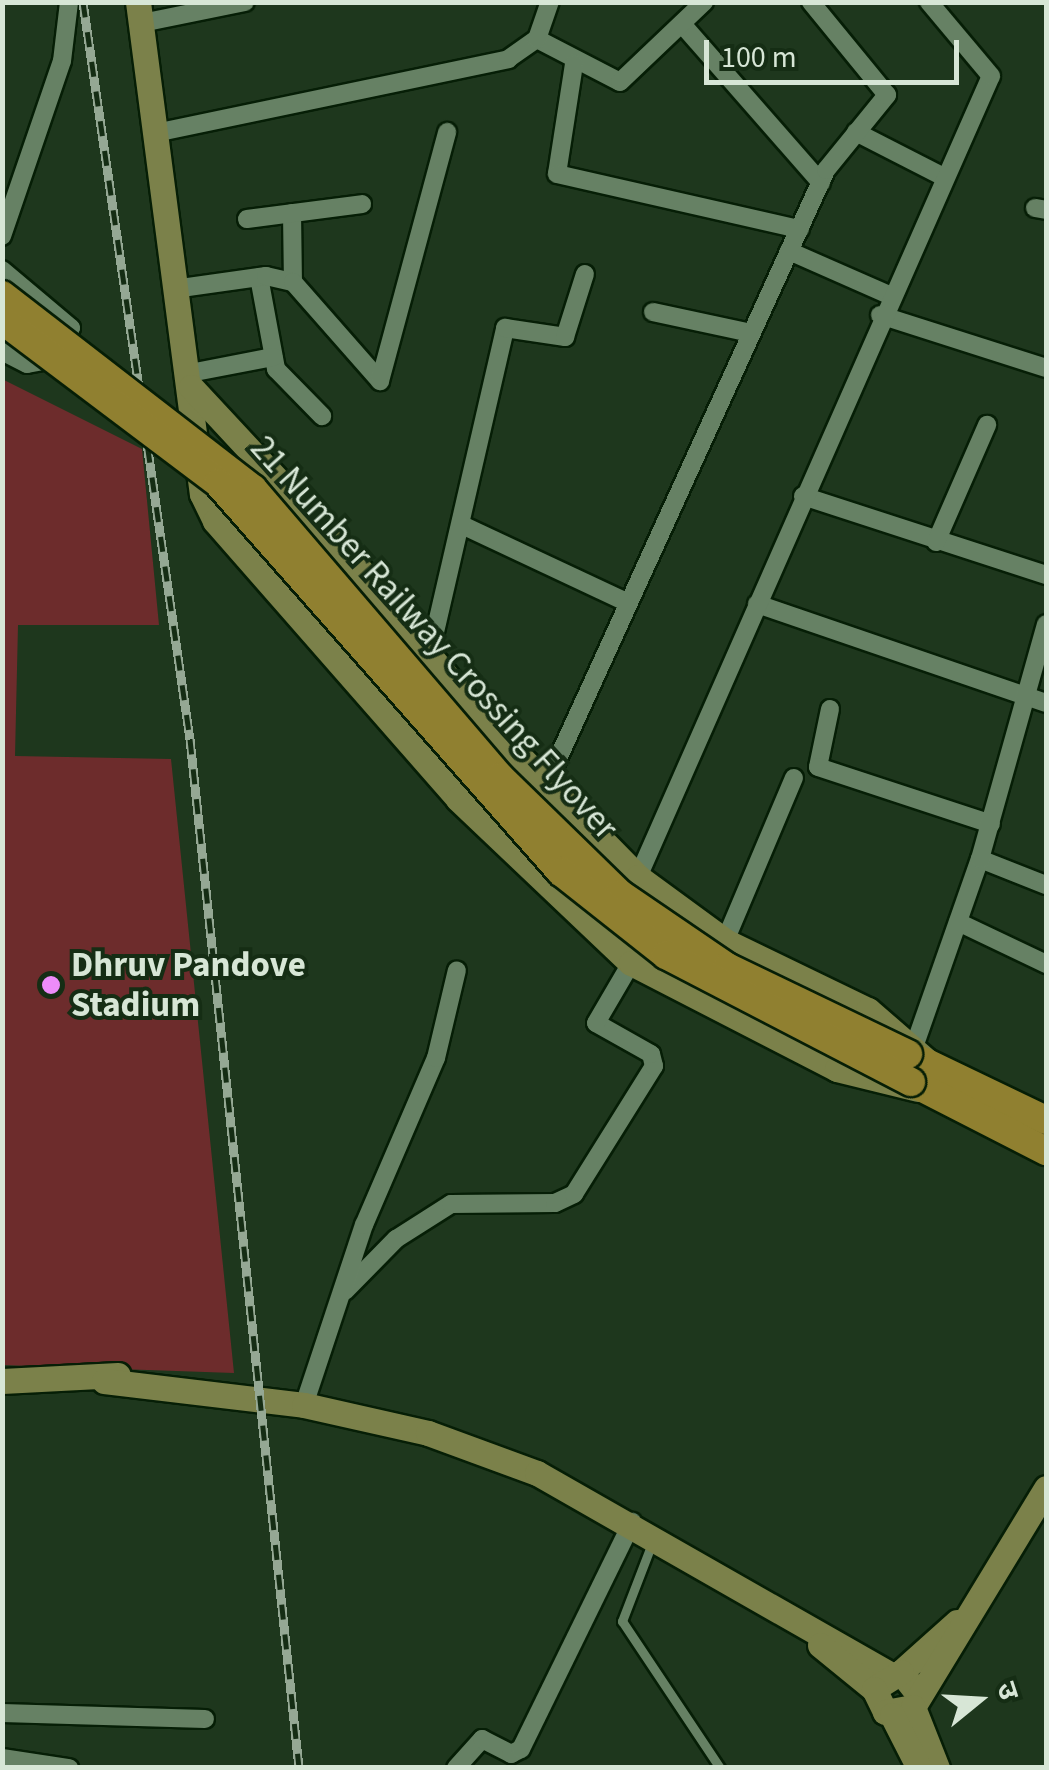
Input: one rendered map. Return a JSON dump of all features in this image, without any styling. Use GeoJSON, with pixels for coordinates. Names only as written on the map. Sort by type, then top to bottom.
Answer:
{"type":"FeatureCollection","features":[{"type":"Feature","properties":{"kind":"main road","name":"21 Number Railway Crossing Flyover"},"geometry":{"type":"LineString","coordinates":[[2,295],[253,489],[500,778],[620,894],[727,967],[919,1068]]}},
{"type":"Feature","properties":{"kind":"main road","name":"21 Number Railway Crossing Flyover"},"geometry":{"type":"LineString","coordinates":[[2,320],[218,483],[562,872],[666,955],[919,1068]]}},
{"type":"Feature","properties":{"kind":"main road"},"geometry":{"type":"LineString","coordinates":[[919,1068],[1046,1120]]}},
{"type":"Feature","properties":{"kind":"main road"},"geometry":{"type":"LineString","coordinates":[[919,1068],[1046,1152]]}},
{"type":"Feature","properties":{"kind":"street"},"geometry":{"type":"LineString","coordinates":[[2,236],[62,61],[69,2]]}},
{"type":"Feature","properties":{"kind":"street"},"geometry":{"type":"LineString","coordinates":[[245,2],[140,13],[181,288],[202,494],[214,522],[464,794],[632,963],[837,1070],[919,1068]]}},
{"type":"Feature","properties":{"kind":"street"},"geometry":{"type":"LineString","coordinates":[[536,40],[574,64],[620,82],[704,2]]}},
{"type":"Feature","properties":{"kind":"street"},"geometry":{"type":"LineString","coordinates":[[545,787],[626,602],[821,183],[887,87],[811,2]]}},
{"type":"Feature","properties":{"kind":"street"},"geometry":{"type":"LineString","coordinates":[[638,877],[940,175],[991,76],[929,2]]}},
{"type":"Feature","properties":{"kind":"street"},"geometry":{"type":"LineString","coordinates":[[160,132],[508,59],[536,40],[548,3]]}},
{"type":"Feature","properties":{"kind":"street"},"geometry":{"type":"LineString","coordinates":[[682,24],[821,183]]}},
{"type":"Feature","properties":{"kind":"street"},"geometry":{"type":"LineString","coordinates":[[574,64],[557,174],[800,229]]}},
{"type":"Feature","properties":{"kind":"street"},"geometry":{"type":"LineString","coordinates":[[292,214],[293,282],[373,376],[387,376],[447,132]]}},
{"type":"Feature","properties":{"kind":"street"},"geometry":{"type":"LineString","coordinates":[[856,132],[940,175]]}},
{"type":"Feature","properties":{"kind":"street"},"geometry":{"type":"LineString","coordinates":[[247,220],[362,204]]}},
{"type":"Feature","properties":{"kind":"street"},"geometry":{"type":"LineString","coordinates":[[789,252],[889,295]]}},
{"type":"Feature","properties":{"kind":"street"},"geometry":{"type":"LineString","coordinates":[[2,270],[71,328],[49,360],[27,364],[2,351]]}},
{"type":"Feature","properties":{"kind":"street"},"geometry":{"type":"LineString","coordinates":[[429,658],[464,526],[505,328],[565,336],[585,274]]}},
{"type":"Feature","properties":{"kind":"street"},"geometry":{"type":"LineString","coordinates":[[181,288],[259,277],[293,282]]}},
{"type":"Feature","properties":{"kind":"street"},"geometry":{"type":"LineString","coordinates":[[259,277],[273,358],[322,416]]}},
{"type":"Feature","properties":{"kind":"street"},"geometry":{"type":"LineString","coordinates":[[652,312],[751,333]]}},
{"type":"Feature","properties":{"kind":"street"},"geometry":{"type":"LineString","coordinates":[[880,315],[1046,368]]}},
{"type":"Feature","properties":{"kind":"street"},"geometry":{"type":"LineString","coordinates":[[190,380],[273,358]]}},
{"type":"Feature","properties":{"kind":"street"},"geometry":{"type":"LineString","coordinates":[[190,380],[352,560],[508,756],[638,877],[726,941],[868,1010],[919,1068]]}},
{"type":"Feature","properties":{"kind":"street"},"geometry":{"type":"LineString","coordinates":[[936,542],[987,425]]}},
{"type":"Feature","properties":{"kind":"street"},"geometry":{"type":"LineString","coordinates":[[804,496],[936,542],[1046,574]]}},
{"type":"Feature","properties":{"kind":"street"},"geometry":{"type":"LineString","coordinates":[[464,526],[626,602]]}},
{"type":"Feature","properties":{"kind":"street"},"geometry":{"type":"LineString","coordinates":[[757,604],[1046,703]]}},
{"type":"Feature","properties":{"kind":"street"},"geometry":{"type":"LineString","coordinates":[[919,1068],[1046,624]]}},
{"type":"Feature","properties":{"kind":"street"},"geometry":{"type":"LineString","coordinates":[[830,709],[818,767],[991,824]]}},
{"type":"Feature","properties":{"kind":"street"},"geometry":{"type":"LineString","coordinates":[[726,941],[794,778]]}},
{"type":"Feature","properties":{"kind":"street"},"geometry":{"type":"LineString","coordinates":[[980,859],[1046,884]]}},
{"type":"Feature","properties":{"kind":"street"},"geometry":{"type":"LineString","coordinates":[[958,922],[1046,964]]}},
{"type":"Feature","properties":{"kind":"street"},"geometry":{"type":"LineString","coordinates":[[345,1291],[396,1239],[451,1204],[555,1204],[574,1194],[654,1066],[651,1054],[596,1023],[632,963]]}},
{"type":"Feature","properties":{"kind":"street"},"geometry":{"type":"LineString","coordinates":[[306,1397],[436,1058],[458,970]]}},
{"type":"Feature","properties":{"kind":"street"},"geometry":{"type":"LineString","coordinates":[[2,1382],[104,1380],[125,1374],[306,1397],[407,1418],[428,1433],[632,1522],[888,1678],[908,1705],[937,1768]]}},
{"type":"Feature","properties":{"kind":"street"},"geometry":{"type":"LineString","coordinates":[[908,1705],[977,1604],[1046,1488]]}},
{"type":"Feature","properties":{"kind":"street"},"geometry":{"type":"LineString","coordinates":[[456,1768],[482,1738],[511,1754],[521,1749],[632,1522]]}},
{"type":"Feature","properties":{"kind":"street"},"geometry":{"type":"LineString","coordinates":[[888,1678],[977,1604]]}},
{"type":"Feature","properties":{"kind":"street"},"geometry":{"type":"LineString","coordinates":[[888,1678],[908,1705],[919,1768]]}},
{"type":"Feature","properties":{"kind":"street"},"geometry":{"type":"LineString","coordinates":[[2,1714],[205,1719]]}},
{"type":"Feature","properties":{"kind":"street"},"geometry":{"type":"LineString","coordinates":[[2,1758],[69,1768]]}},
{"type":"Feature","properties":{"kind":"lane"},"geometry":{"type":"LineString","coordinates":[[655,1536],[622,1621],[720,1768]]}},
{"type":"Feature","properties":{"kind":"shaded area"},"geometry":{"type":"Polygon","coordinates":[[[2,379],[142,449],[159,625],[18,625],[15,756],[171,759],[234,1373],[3,1365],[2,379]]]}},
{"type":"Feature","properties":{"kind":"railway"},"geometry":{"type":"LineString","coordinates":[[83,2],[190,739],[299,1768]]}},
{"type":"Feature","properties":{"kind":"place","name":"Dhruv Pandove Stadium"},"geometry":{"type":"Point","coordinates":[51,985]}}]}
